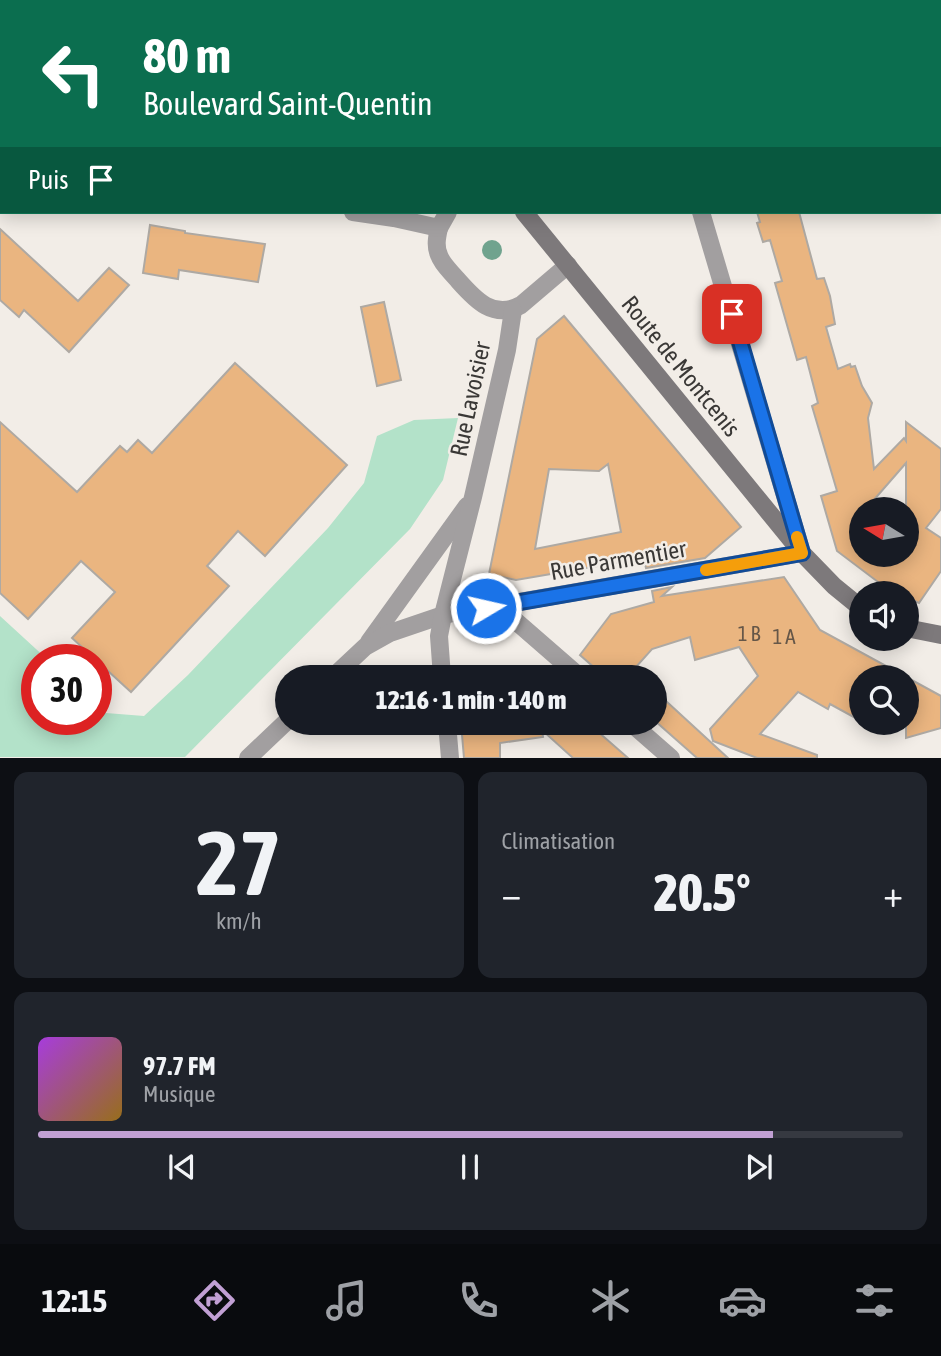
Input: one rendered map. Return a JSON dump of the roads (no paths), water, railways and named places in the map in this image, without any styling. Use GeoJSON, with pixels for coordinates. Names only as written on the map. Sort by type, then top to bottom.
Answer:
{"type":"FeatureCollection","features":[{"type":"Feature","properties":{"kind":"main road","name":"Route de Montcenis"},"geometry":{"type":"LineString","coordinates":[[526,214],[802,553],[849,598]]}},
{"type":"Feature","properties":{"kind":"main road"},"geometry":{"type":"LineString","coordinates":[[919,631],[941,635]]}},
{"type":"Feature","properties":{"kind":"street"},"geometry":{"type":"LineString","coordinates":[[367,214],[443,220]]}},
{"type":"Feature","properties":{"kind":"street"},"geometry":{"type":"LineString","coordinates":[[702,214],[802,553]]}},
{"type":"Feature","properties":{"kind":"street","name":"Rue Lavoisier"},"geometry":{"type":"LineString","coordinates":[[441,665],[439,636],[443,615],[507,350],[513,310],[479,304],[439,256],[436,244],[443,220]]}},
{"type":"Feature","properties":{"kind":"street"},"geometry":{"type":"LineString","coordinates":[[513,310],[568,265]]}},
{"type":"Feature","properties":{"kind":"street","name":"Rue Lavoisier"},"geometry":{"type":"LineString","coordinates":[[365,647],[473,498]]}},
{"type":"Feature","properties":{"kind":"street","name":"Rue Parmentier"},"geometry":{"type":"LineString","coordinates":[[365,647],[390,633],[443,615],[802,553]]}},
{"type":"Feature","properties":{"kind":"street"},"geometry":{"type":"LineString","coordinates":[[508,605],[511,617],[566,665]]}},
{"type":"Feature","properties":{"kind":"street"},"geometry":{"type":"LineString","coordinates":[[346,665],[365,647]]}},
{"type":"Feature","properties":{"kind":"street"},"geometry":{"type":"LineString","coordinates":[[248,758],[275,732]]}},
{"type":"Feature","properties":{"kind":"street"},"geometry":{"type":"LineString","coordinates":[[448,735],[450,758]]}},
{"type":"Feature","properties":{"kind":"street"},"geometry":{"type":"LineString","coordinates":[[645,735],[671,758]]}}]}
